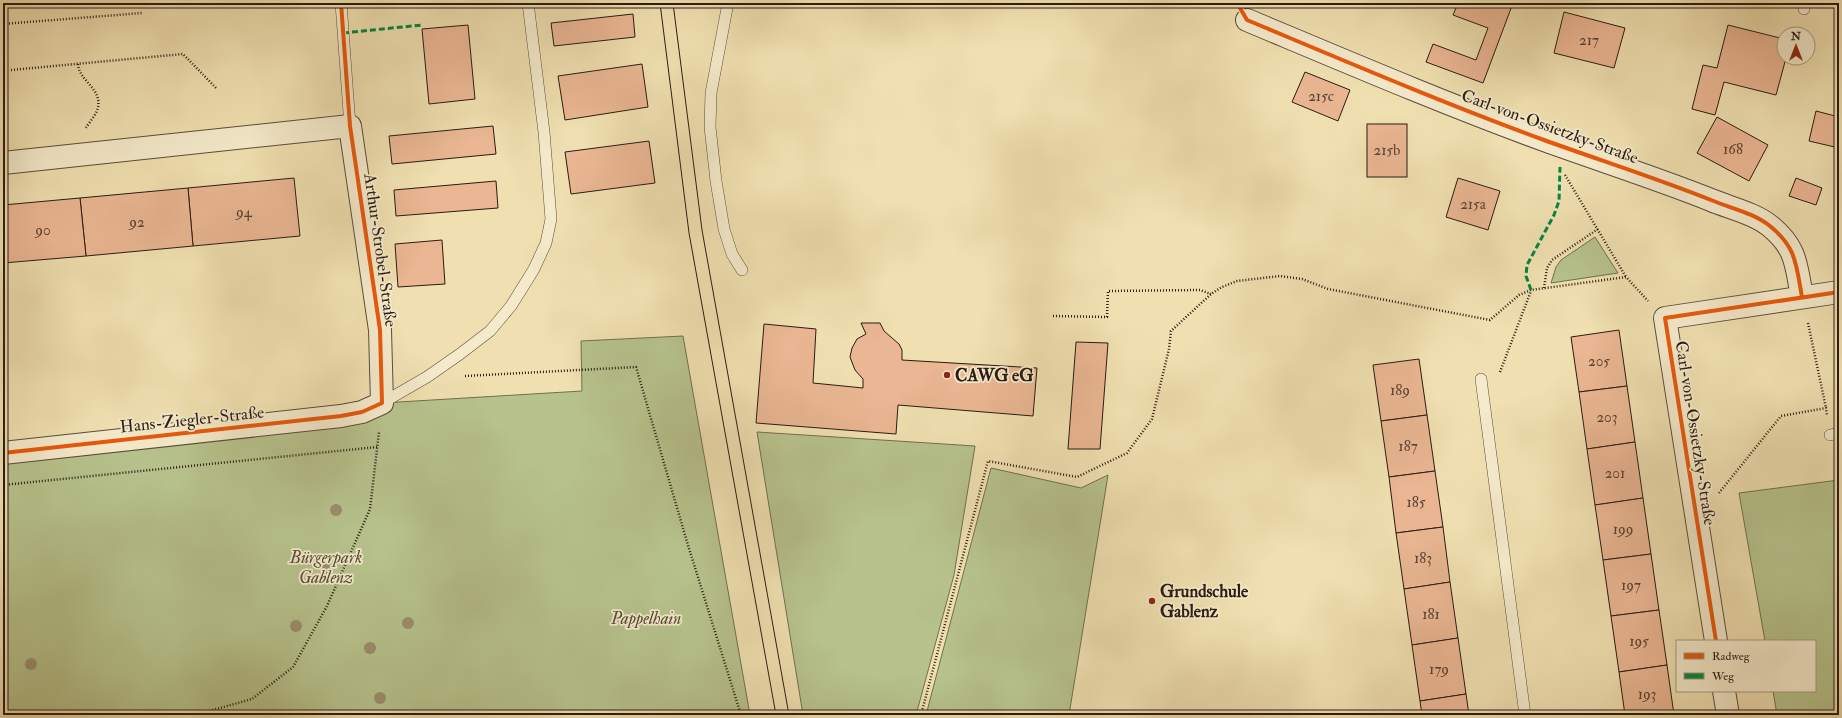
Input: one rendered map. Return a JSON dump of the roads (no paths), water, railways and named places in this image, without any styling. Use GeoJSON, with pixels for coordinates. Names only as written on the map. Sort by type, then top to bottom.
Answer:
{"type":"FeatureCollection","features":[{"type":"Feature","properties":{"kind":"street","name":"Carl-von-Ossietzky-Straße"},"geometry":{"type":"LineString","coordinates":[[1247,20],[1385,78],[1543,139],[1666,182],[1752,216],[1769,226],[1790,248],[1794,259],[1802,297]]}},
{"type":"Feature","properties":{"kind":"street"},"geometry":{"type":"LineString","coordinates":[[3,163],[350,126]]}},
{"type":"Feature","properties":{"kind":"street","name":"Arthur-Strobel-Straße"},"geometry":{"type":"LineString","coordinates":[[350,126],[380,330],[382,403]]}},
{"type":"Feature","properties":{"kind":"street","name":"Carl-von-Ossietzky-Straße"},"geometry":{"type":"LineString","coordinates":[[1716,640],[1665,318],[1839,292]]}},
{"type":"Feature","properties":{"kind":"street","name":"Hans-Ziegler-Straße"},"geometry":{"type":"LineString","coordinates":[[3,453],[341,416],[362,412],[382,403]]}},
{"type":"Feature","properties":{"kind":"street"},"geometry":{"type":"LineString","coordinates":[[1724,692],[1728,715]]}},
{"type":"Feature","properties":{"kind":"lane"},"geometry":{"type":"LineString","coordinates":[[341,3],[350,126]]}},
{"type":"Feature","properties":{"kind":"lane"},"geometry":{"type":"LineString","coordinates":[[382,403],[427,377],[460,354],[490,330],[515,300],[534,269],[546,242],[552,219],[544,132],[528,3]]}},
{"type":"Feature","properties":{"kind":"lane"},"geometry":{"type":"LineString","coordinates":[[728,3],[711,93],[710,127],[716,181],[724,229],[732,254],[742,270]]}},
{"type":"Feature","properties":{"kind":"lane"},"geometry":{"type":"LineString","coordinates":[[1481,378],[1525,715]]}},
{"type":"Feature","properties":{"kind":"tram line"},"geometry":{"type":"LineString","coordinates":[[660,3],[689,233],[776,715]]}},
{"type":"Feature","properties":{"kind":"tram line"},"geometry":{"type":"LineString","coordinates":[[673,3],[702,230],[789,715]]}},
{"type":"Feature","properties":{"kind":"place","name":"CAWG eG"},"geometry":{"type":"Point","coordinates":[947,375]}},
{"type":"Feature","properties":{"kind":"place","name":"Grundschule Gablenz"},"geometry":{"type":"Point","coordinates":[1152,601]}},
{"type":"Feature","properties":{"kind":"park label","name":"Bürgerpark Gablenz"},"geometry":{"type":"Point","coordinates":[326,567]}},
{"type":"Feature","properties":{"kind":"park label","name":"Pappelhain"},"geometry":{"type":"Point","coordinates":[646,618]}}]}
